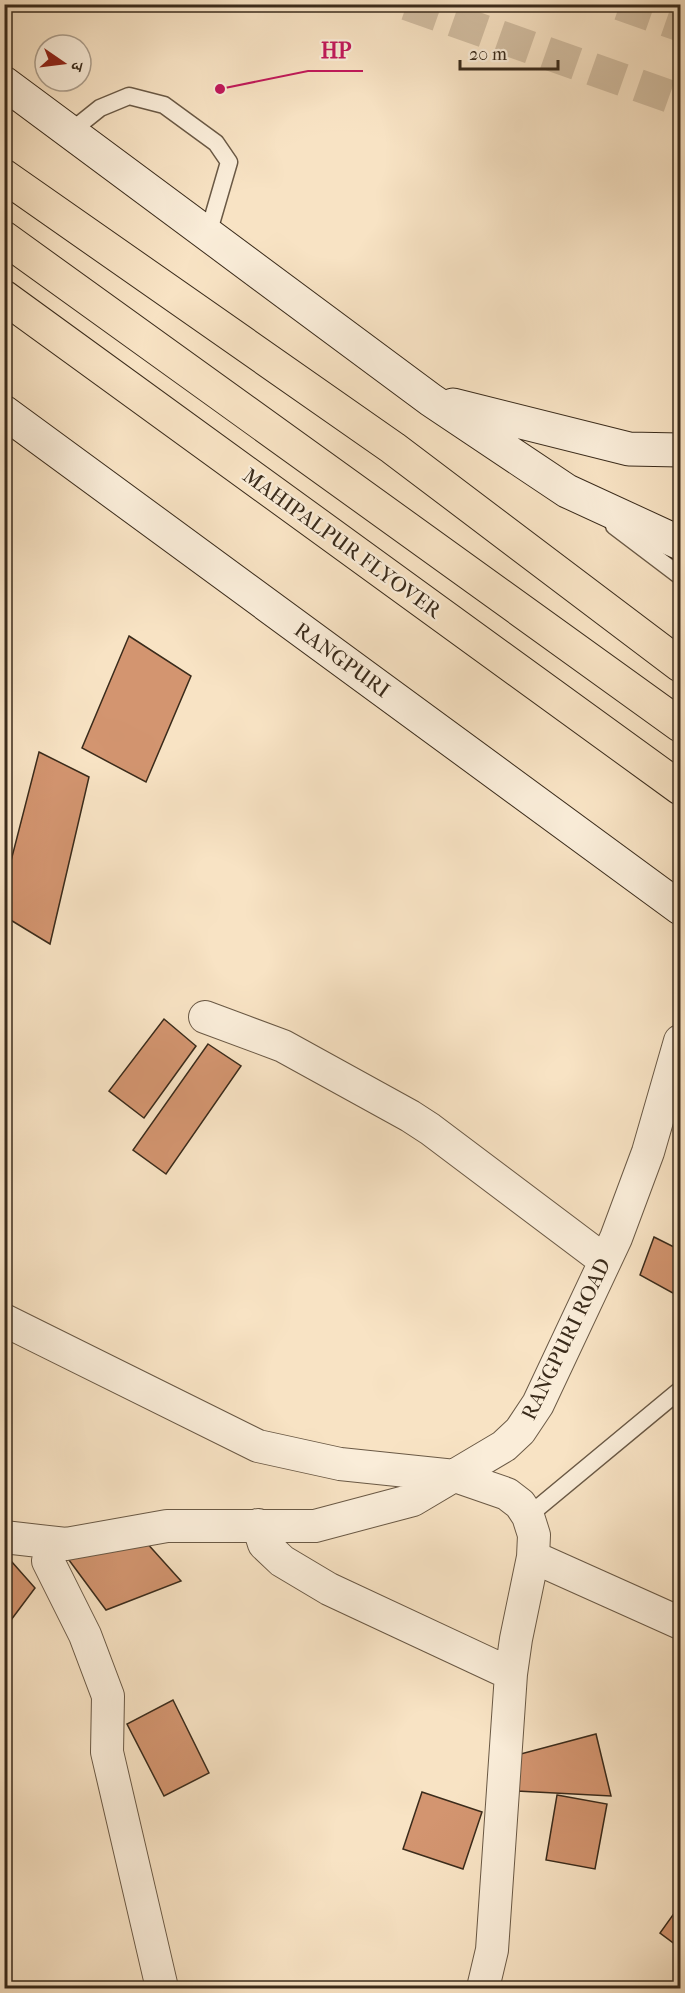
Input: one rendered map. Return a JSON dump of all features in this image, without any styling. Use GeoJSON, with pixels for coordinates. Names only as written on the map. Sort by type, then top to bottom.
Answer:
{"type":"FeatureCollection","features":[{"type":"Feature","properties":{"kind":"highway"},"geometry":{"type":"LineString","coordinates":[[4,176],[393,448],[681,665]]}},
{"type":"Feature","properties":{"kind":"highway"},"geometry":{"type":"LineString","coordinates":[[4,238],[681,725]]}},
{"type":"Feature","properties":{"kind":"highway","name":"MAHIPALPUR FLYOVER"},"geometry":{"type":"LineString","coordinates":[[4,297],[681,788]]}},
{"type":"Feature","properties":{"kind":"main road"},"geometry":{"type":"LineString","coordinates":[[4,83],[431,400],[567,491],[681,543]]}},
{"type":"Feature","properties":{"kind":"main road"},"geometry":{"type":"LineString","coordinates":[[431,400],[629,449],[681,450]]}},
{"type":"Feature","properties":{"kind":"main road","name":"RANGPURI"},"geometry":{"type":"LineString","coordinates":[[4,412],[681,908]]}},
{"type":"Feature","properties":{"kind":"street"},"geometry":{"type":"LineString","coordinates":[[205,1017],[283,1046],[410,1116],[604,1260]]}},
{"type":"Feature","properties":{"kind":"street","name":"RANGPURI ROAD"},"geometry":{"type":"LineString","coordinates":[[4,1537],[52,1543],[76,1542],[167,1526],[315,1526],[413,1500],[504,1446],[520,1431],[538,1404],[616,1238],[648,1152],[681,1041]]}},
{"type":"Feature","properties":{"kind":"street"},"geometry":{"type":"LineString","coordinates":[[4,1320],[258,1446],[340,1464],[455,1476],[507,1494],[520,1504],[528,1516],[534,1535],[533,1557],[511,1674],[492,1950],[483,1989]]}},
{"type":"Feature","properties":{"kind":"street"},"geometry":{"type":"LineString","coordinates":[[258,1525],[264,1544],[291,1567],[329,1589],[511,1674]]}},
{"type":"Feature","properties":{"kind":"street"},"geometry":{"type":"LineString","coordinates":[[52,1543],[48,1561],[85,1635],[108,1696],[107,1752],[162,1989]]}},
{"type":"Feature","properties":{"kind":"street"},"geometry":{"type":"LineString","coordinates":[[533,1557],[681,1623]]}},
{"type":"Feature","properties":{"kind":"lane"},"geometry":{"type":"LineString","coordinates":[[70,132],[100,108],[129,96],[164,105],[216,143],[229,162],[208,234]]}},
{"type":"Feature","properties":{"kind":"lane"},"geometry":{"type":"LineString","coordinates":[[567,491],[681,576]]}},
{"type":"Feature","properties":{"kind":"lane"},"geometry":{"type":"LineString","coordinates":[[528,1516],[681,1390]]}},
{"type":"Feature","properties":{"kind":"building"},"geometry":{"type":"Polygon","coordinates":[[[129,636],[191,676],[146,782],[82,748],[129,636]]]}},
{"type":"Feature","properties":{"kind":"building"},"geometry":{"type":"Polygon","coordinates":[[[39,752],[89,777],[50,944],[4,916],[4,888],[39,752]]]}},
{"type":"Feature","properties":{"kind":"building"},"geometry":{"type":"Polygon","coordinates":[[[164,1019],[196,1046],[144,1118],[109,1091],[164,1019]]]}},
{"type":"Feature","properties":{"kind":"building"},"geometry":{"type":"Polygon","coordinates":[[[208,1044],[241,1066],[166,1174],[133,1150],[208,1044]]]}},
{"type":"Feature","properties":{"kind":"building"},"geometry":{"type":"Polygon","coordinates":[[[654,1237],[680,1250],[680,1297],[640,1275],[654,1237]]]}},
{"type":"Feature","properties":{"kind":"building"},"geometry":{"type":"Polygon","coordinates":[[[145,1541],[181,1581],[106,1610],[66,1556],[145,1541]]]}},
{"type":"Feature","properties":{"kind":"building"},"geometry":{"type":"Polygon","coordinates":[[[4,1553],[35,1588],[11,1620],[4,1617],[4,1553]]]}},
{"type":"Feature","properties":{"kind":"building"},"geometry":{"type":"Polygon","coordinates":[[[173,1700],[209,1773],[164,1796],[127,1724],[173,1700]]]}},
{"type":"Feature","properties":{"kind":"building"},"geometry":{"type":"Polygon","coordinates":[[[596,1734],[611,1796],[517,1791],[513,1756],[596,1734]]]}},
{"type":"Feature","properties":{"kind":"building"},"geometry":{"type":"Polygon","coordinates":[[[422,1792],[482,1812],[463,1869],[403,1849],[422,1792]]]}},
{"type":"Feature","properties":{"kind":"building"},"geometry":{"type":"Polygon","coordinates":[[[557,1795],[607,1804],[595,1869],[546,1860],[557,1795]]]}},
{"type":"Feature","properties":{"kind":"building"},"geometry":{"type":"Polygon","coordinates":[[[680,1905],[680,1948],[660,1933],[680,1905]]]}},
{"type":"Feature","properties":{"kind":"tunnel"},"geometry":{"type":"LineString","coordinates":[[407,4],[680,100]]}},
{"type":"Feature","properties":{"kind":"tunnel"},"geometry":{"type":"LineString","coordinates":[[620,4],[680,25]]}},
{"type":"Feature","properties":{"kind":"place","name":"HP"},"geometry":{"type":"Point","coordinates":[220,89]}}]}
